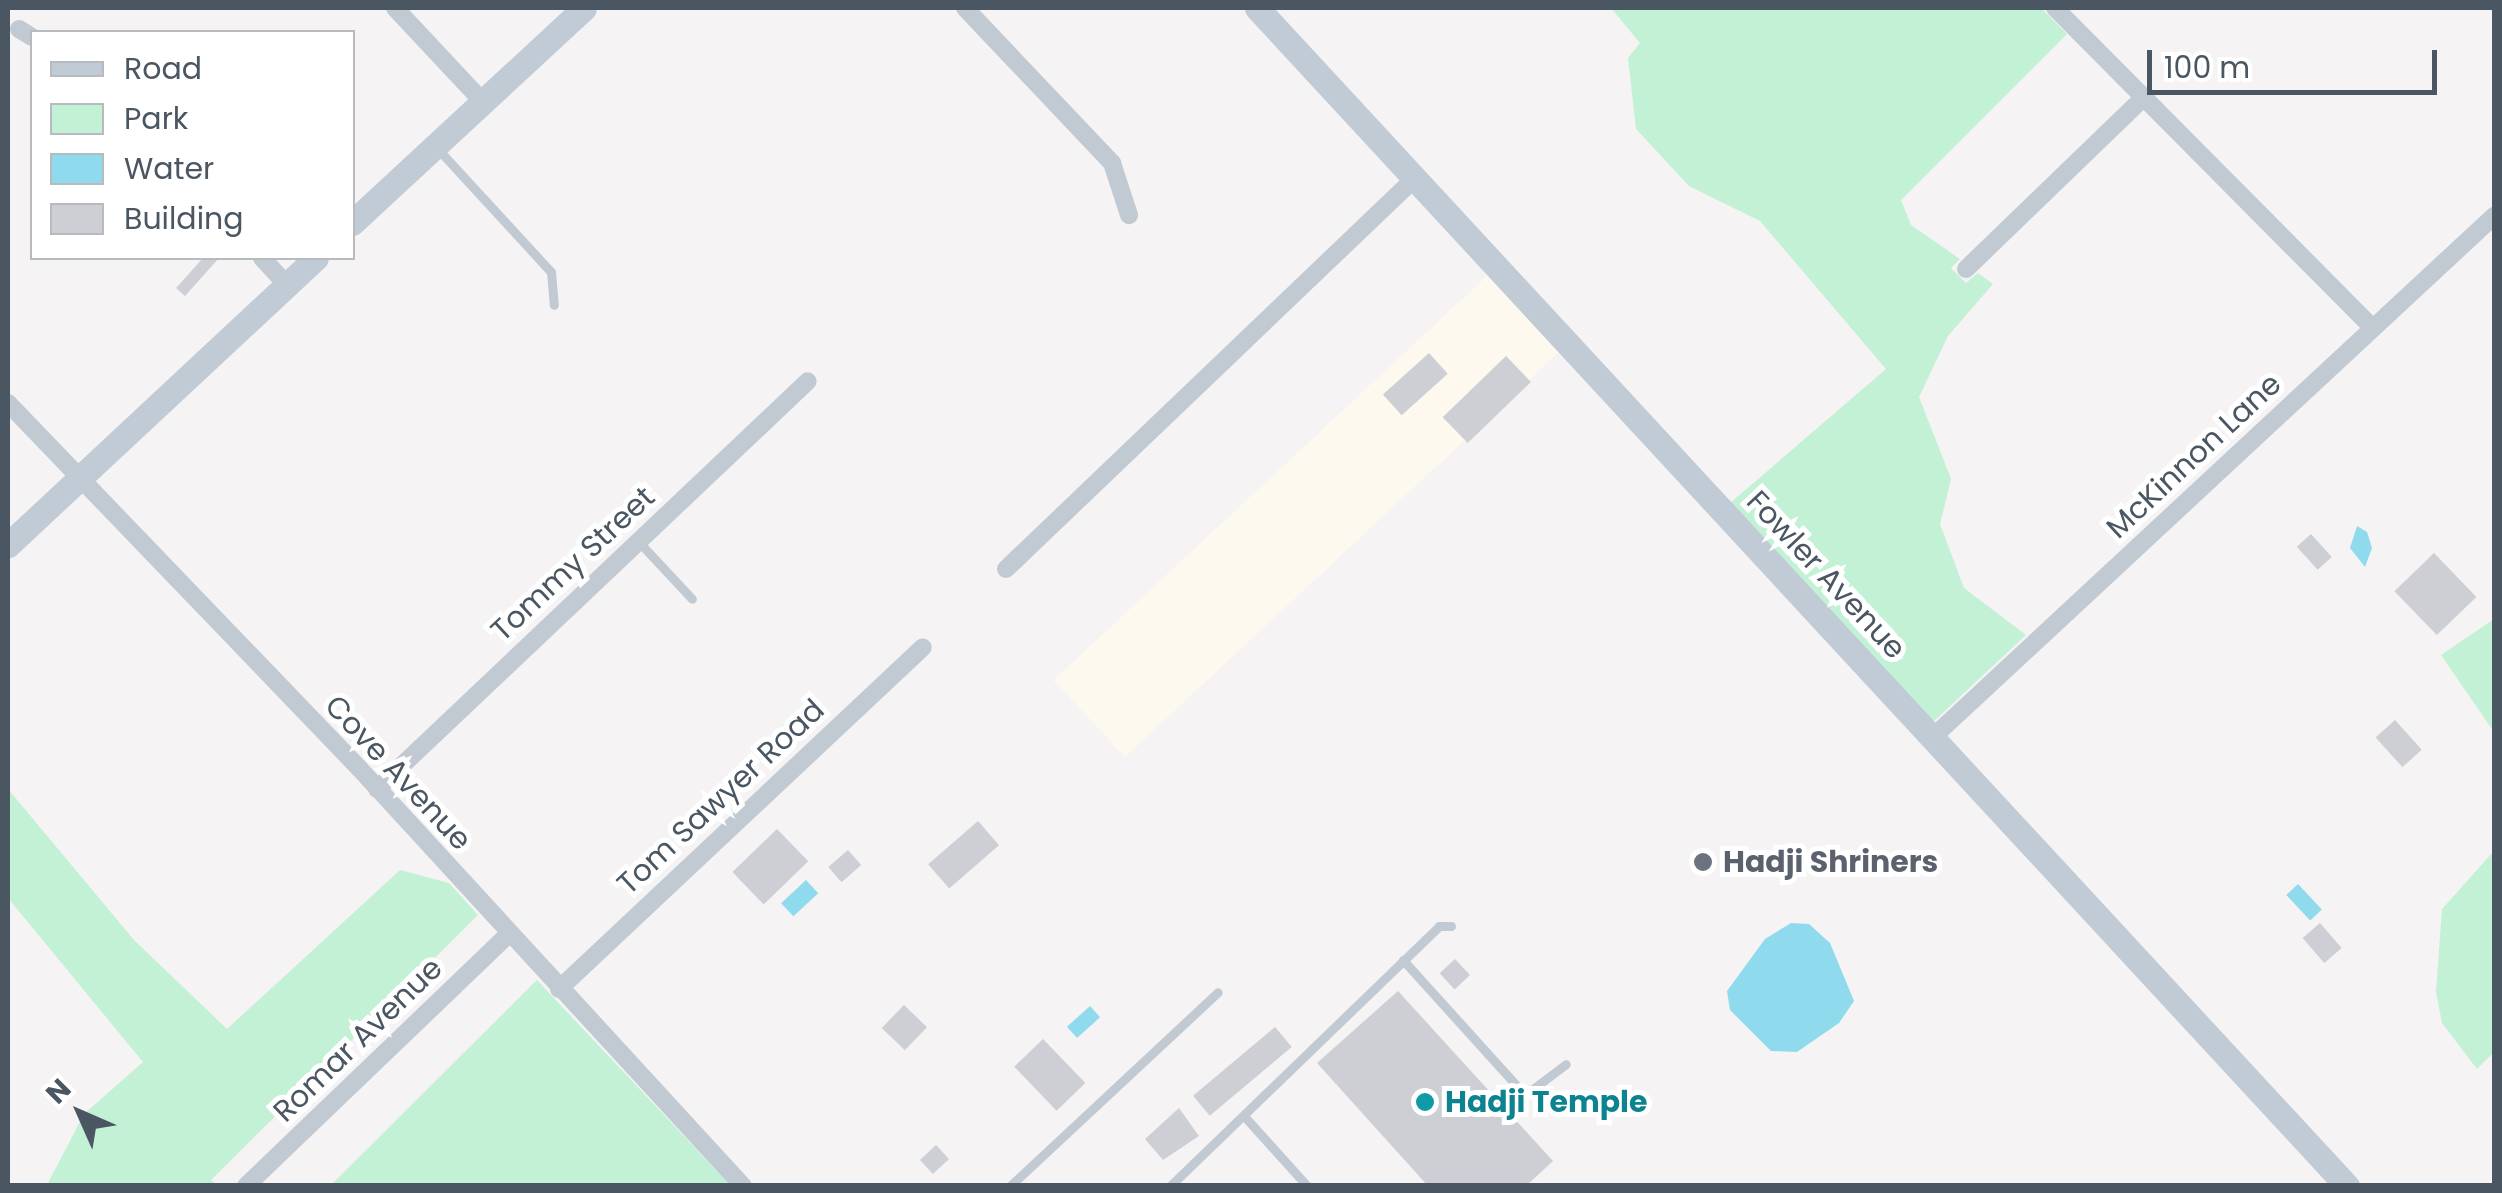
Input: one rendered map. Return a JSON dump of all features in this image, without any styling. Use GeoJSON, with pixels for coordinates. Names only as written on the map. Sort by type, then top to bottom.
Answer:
{"type":"FeatureCollection","features":[{"type":"Feature","properties":{"kind":"street"},"geometry":{"type":"LineString","coordinates":[[395,8],[483,102]]}},
{"type":"Feature","properties":{"kind":"street"},"geometry":{"type":"LineString","coordinates":[[355,220],[584,8]]}},
{"type":"Feature","properties":{"kind":"street"},"geometry":{"type":"LineString","coordinates":[[965,8],[1112,163],[1129,215]]}},
{"type":"Feature","properties":{"kind":"street","name":"Fowler Avenue"},"geometry":{"type":"LineString","coordinates":[[1257,8],[2347,1186]]}},
{"type":"Feature","properties":{"kind":"street"},"geometry":{"type":"LineString","coordinates":[[2055,8],[2373,328]]}},
{"type":"Feature","properties":{"kind":"street"},"geometry":{"type":"LineString","coordinates":[[1966,269],[2144,97]]}},
{"type":"Feature","properties":{"kind":"street"},"geometry":{"type":"LineString","coordinates":[[1006,570],[1415,178]]}},
{"type":"Feature","properties":{"kind":"street","name":"McKinnon Lane"},"geometry":{"type":"LineString","coordinates":[[1932,738],[2494,216]]}},
{"type":"Feature","properties":{"kind":"street"},"geometry":{"type":"LineString","coordinates":[[264,260],[287,284]]}},
{"type":"Feature","properties":{"kind":"street"},"geometry":{"type":"LineString","coordinates":[[8,545],[314,260]]}},
{"type":"Feature","properties":{"kind":"street","name":"Tommy Street"},"geometry":{"type":"LineString","coordinates":[[377,789],[808,381]]}},
{"type":"Feature","properties":{"kind":"street","name":"Cove Avenue"},"geometry":{"type":"LineString","coordinates":[[8,404],[377,789],[743,1186]]}},
{"type":"Feature","properties":{"kind":"street","name":"Tom Sawyer Road"},"geometry":{"type":"LineString","coordinates":[[559,989],[922,647]]}},
{"type":"Feature","properties":{"kind":"street","name":"Romar Avenue"},"geometry":{"type":"LineString","coordinates":[[246,1186],[508,934]]}},
{"type":"Feature","properties":{"kind":"lane"},"geometry":{"type":"LineString","coordinates":[[436,146],[540,258],[554,280],[554,306]]}},
{"type":"Feature","properties":{"kind":"lane"},"geometry":{"type":"LineString","coordinates":[[638,541],[692,599]]}},
{"type":"Feature","properties":{"kind":"lane"},"geometry":{"type":"LineString","coordinates":[[1170,1186],[1439,926],[1450,926]]}},
{"type":"Feature","properties":{"kind":"lane"},"geometry":{"type":"LineString","coordinates":[[1403,960],[1525,1095],[1566,1064]]}},
{"type":"Feature","properties":{"kind":"lane"},"geometry":{"type":"LineString","coordinates":[[1010,1186],[1218,992]]}},
{"type":"Feature","properties":{"kind":"lane"},"geometry":{"type":"LineString","coordinates":[[1244,1116],[1307,1186]]}},
{"type":"Feature","properties":{"kind":"shaded area"},"geometry":{"type":"Polygon","coordinates":[[[1490,273],[1562,350],[1125,757],[1053,680],[1490,273]]]}},
{"type":"Feature","properties":{"kind":"green space"},"geometry":{"type":"Polygon","coordinates":[[[1611,8],[2041,8],[2067,34],[1901,200],[1911,225],[1960,259],[1951,268],[1966,283],[1978,273],[1993,284],[1948,336],[1919,397],[1951,479],[1940,524],[1964,588],[2026,635],[1932,723],[1729,504],[1886,369],[1760,221],[1689,186],[1636,129],[1628,58],[1640,43],[1611,8]]]}},
{"type":"Feature","properties":{"kind":"green space"},"geometry":{"type":"Polygon","coordinates":[[[2494,619],[2494,732],[2441,655],[2494,619]]]}},
{"type":"Feature","properties":{"kind":"green space"},"geometry":{"type":"Polygon","coordinates":[[[8,789],[134,940],[227,1029],[400,870],[449,883],[478,915],[211,1180],[217,1185],[47,1185],[84,1114],[143,1062],[8,898],[8,789]]]}},
{"type":"Feature","properties":{"kind":"green space"},"geometry":{"type":"Polygon","coordinates":[[[2494,851],[2494,1052],[2477,1069],[2442,1023],[2436,992],[2442,909],[2494,851]]]}},
{"type":"Feature","properties":{"kind":"green space"},"geometry":{"type":"Polygon","coordinates":[[[537,980],[730,1185],[331,1185],[537,980]]]}},
{"type":"Feature","properties":{"kind":"water"},"geometry":{"type":"Polygon","coordinates":[[[2357,526],[2367,532],[2372,548],[2365,567],[2350,548],[2357,526]]]}},
{"type":"Feature","properties":{"kind":"water"},"geometry":{"type":"Polygon","coordinates":[[[806,880],[818,893],[793,916],[781,903],[806,880]]]}},
{"type":"Feature","properties":{"kind":"water"},"geometry":{"type":"Polygon","coordinates":[[[2298,884],[2322,910],[2310,921],[2286,895],[2298,884]]]}},
{"type":"Feature","properties":{"kind":"water"},"geometry":{"type":"Polygon","coordinates":[[[1791,923],[1809,924],[1830,943],[1854,1001],[1839,1023],[1797,1052],[1771,1051],[1730,1010],[1727,991],[1765,939],[1791,923]]]}},
{"type":"Feature","properties":{"kind":"water"},"geometry":{"type":"Polygon","coordinates":[[[1090,1006],[1100,1017],[1077,1038],[1067,1027],[1090,1006]]]}},
{"type":"Feature","properties":{"kind":"building"},"geometry":{"type":"Polygon","coordinates":[[[201,260],[217,260],[185,296],[176,288],[201,260]]]}},
{"type":"Feature","properties":{"kind":"building"},"geometry":{"type":"Polygon","coordinates":[[[1429,353],[1448,374],[1402,415],[1383,394],[1429,353]]]}},
{"type":"Feature","properties":{"kind":"building"},"geometry":{"type":"Polygon","coordinates":[[[1506,356],[1531,382],[1468,443],[1443,417],[1506,356]]]}},
{"type":"Feature","properties":{"kind":"building"},"geometry":{"type":"Polygon","coordinates":[[[2311,534],[2332,557],[2318,570],[2297,547],[2311,534]]]}},
{"type":"Feature","properties":{"kind":"building"},"geometry":{"type":"Polygon","coordinates":[[[2434,553],[2476,597],[2437,635],[2394,591],[2434,553]]]}},
{"type":"Feature","properties":{"kind":"building"},"geometry":{"type":"Polygon","coordinates":[[[2395,720],[2422,750],[2402,767],[2376,737],[2395,720]]]}},
{"type":"Feature","properties":{"kind":"building"},"geometry":{"type":"Polygon","coordinates":[[[978,821],[999,845],[949,888],[928,864],[978,821]]]}},
{"type":"Feature","properties":{"kind":"building"},"geometry":{"type":"Polygon","coordinates":[[[777,829],[808,861],[764,904],[732,872],[777,829]]]}},
{"type":"Feature","properties":{"kind":"building"},"geometry":{"type":"Polygon","coordinates":[[[848,850],[861,865],[841,882],[828,867],[848,850]]]}},
{"type":"Feature","properties":{"kind":"building"},"geometry":{"type":"Polygon","coordinates":[[[2320,923],[2342,948],[2324,963],[2303,938],[2320,923]]]}},
{"type":"Feature","properties":{"kind":"building"},"geometry":{"type":"Polygon","coordinates":[[[1455,959],[1470,975],[1455,989],[1440,973],[1455,959]]]}},
{"type":"Feature","properties":{"kind":"building","name":"Hadji Temple"},"geometry":{"type":"Polygon","coordinates":[[[1398,991],[1553,1161],[1526,1186],[1428,1186],[1317,1063],[1398,991]]]}},
{"type":"Feature","properties":{"kind":"building"},"geometry":{"type":"Polygon","coordinates":[[[904,1005],[927,1027],[905,1050],[882,1028],[904,1005]]]}},
{"type":"Feature","properties":{"kind":"building"},"geometry":{"type":"Polygon","coordinates":[[[1275,1027],[1292,1047],[1210,1116],[1193,1096],[1275,1027]]]}},
{"type":"Feature","properties":{"kind":"building"},"geometry":{"type":"Polygon","coordinates":[[[1043,1039],[1085,1083],[1057,1111],[1014,1067],[1043,1039]]]}},
{"type":"Feature","properties":{"kind":"building"},"geometry":{"type":"Polygon","coordinates":[[[1179,1108],[1199,1136],[1163,1160],[1145,1139],[1179,1108]]]}},
{"type":"Feature","properties":{"kind":"building"},"geometry":{"type":"Polygon","coordinates":[[[936,1145],[949,1159],[933,1174],[920,1160],[936,1145]]]}},
{"type":"Feature","properties":{"kind":"place","name":"Hadji Shriners"},"geometry":{"type":"Point","coordinates":[1703,862]}},
{"type":"Feature","properties":{"kind":"place","name":"Hadji Temple"},"geometry":{"type":"Point","coordinates":[1425,1102]}}]}
